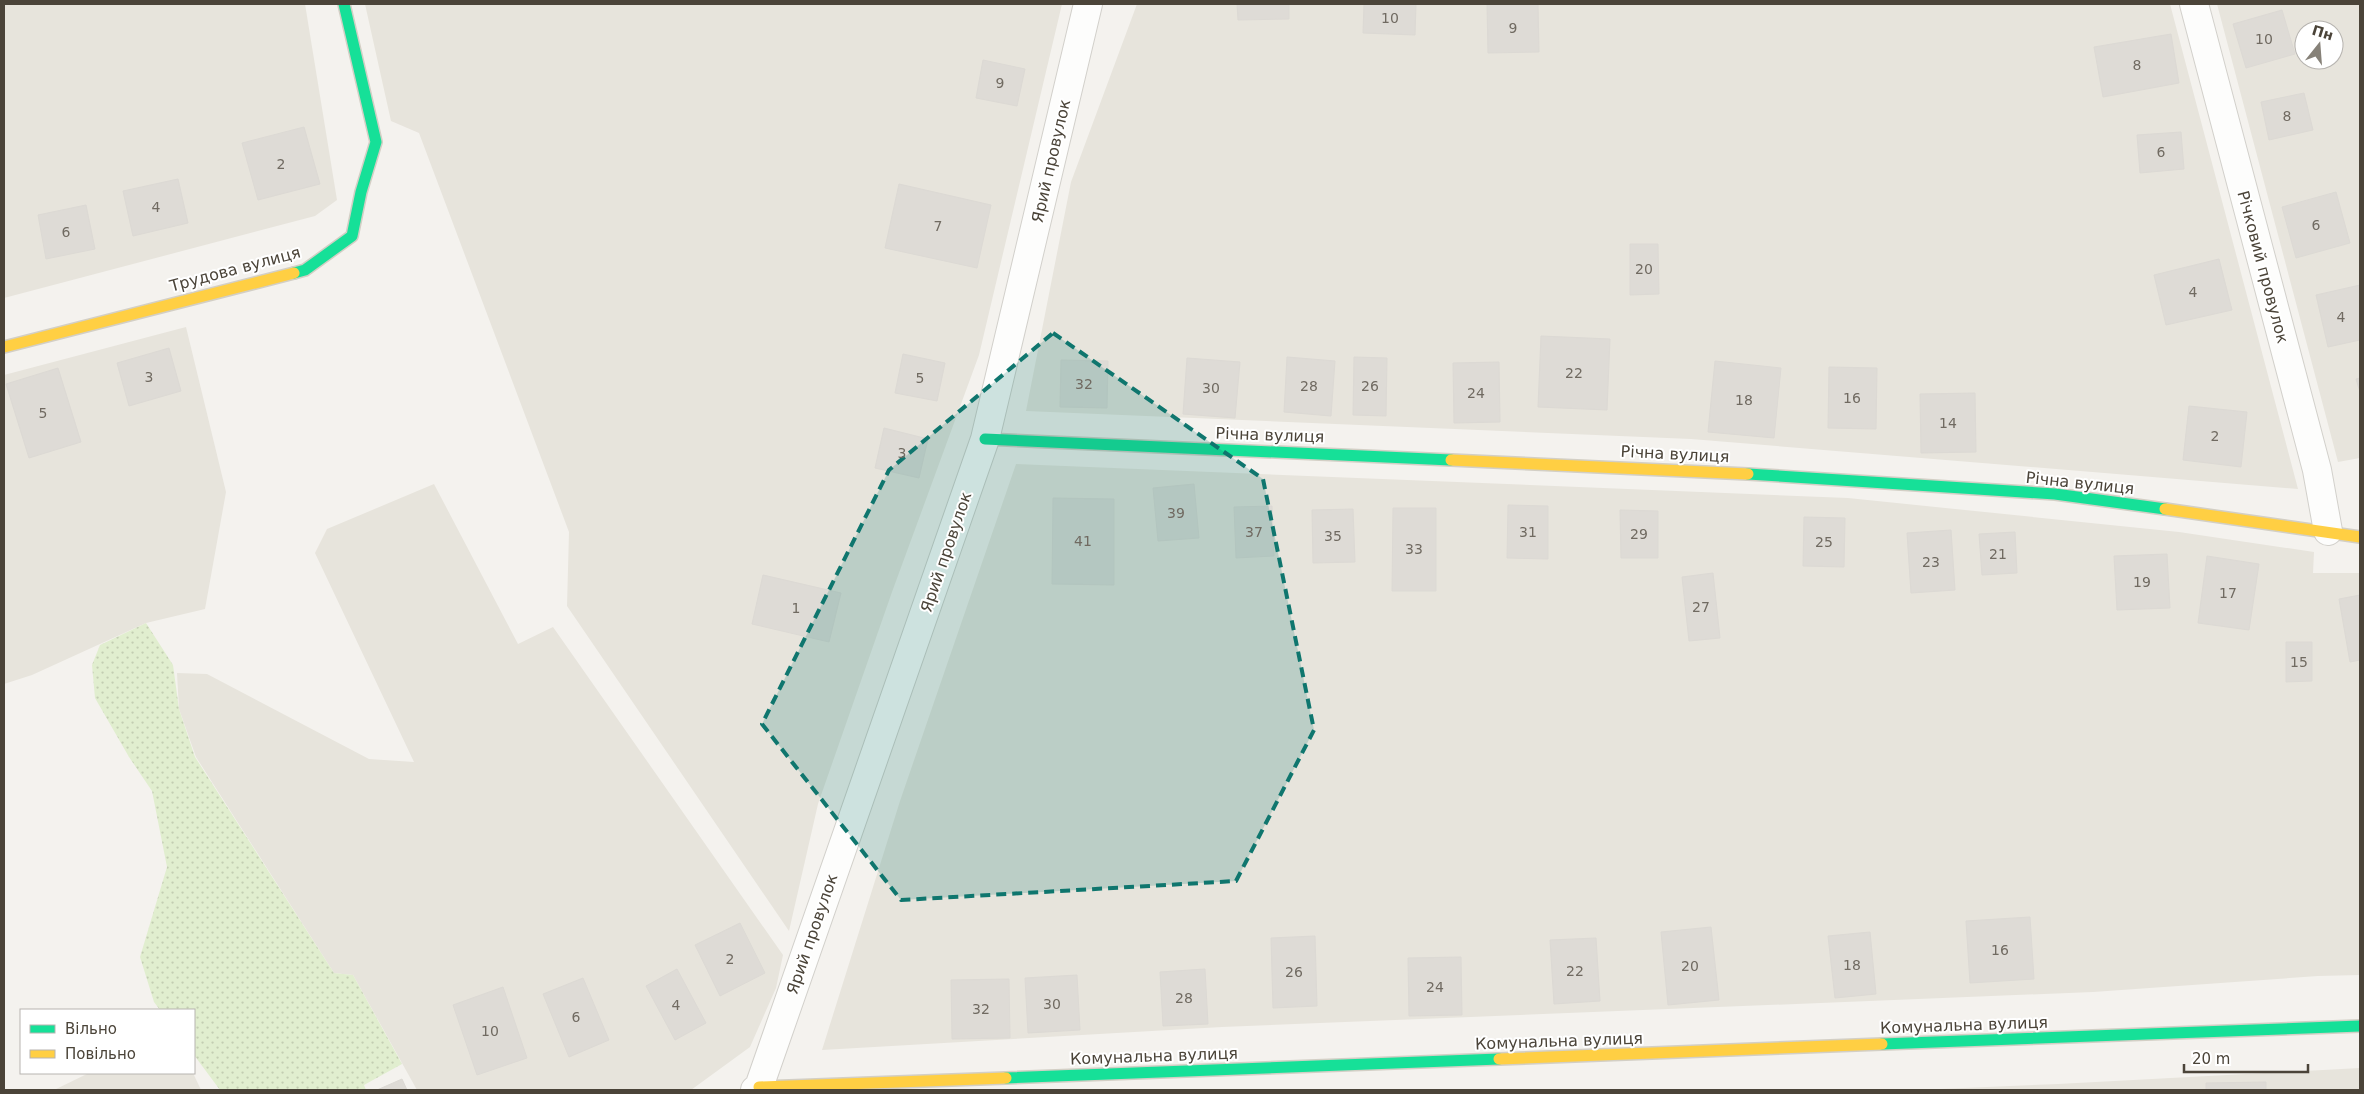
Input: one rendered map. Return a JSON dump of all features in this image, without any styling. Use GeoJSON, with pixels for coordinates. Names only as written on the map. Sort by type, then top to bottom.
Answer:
{"type":"FeatureCollection","features":[{"type":"Feature","properties":{"kind":"street","name":"Трудова вулиця"},"geometry":{"type":"LineString","coordinates":[[4,347],[305,270],[352,236],[361,192],[376,142],[344,4]]}},
{"type":"Feature","properties":{"kind":"street","name":"Ярий провулок"},"geometry":{"type":"LineString","coordinates":[[757,1089],[985,439],[1088,4]]}},
{"type":"Feature","properties":{"kind":"street","name":"Річковий провулок"},"geometry":{"type":"LineString","coordinates":[[2194,4],[2317,470],[2328,532]]}},
{"type":"Feature","properties":{"kind":"street","name":"Річна вулиця"},"geometry":{"type":"LineString","coordinates":[[985,439],[1748,474],[2055,494],[2360,537]]}},
{"type":"Feature","properties":{"kind":"street","name":"Комунальна вулиця"},"geometry":{"type":"LineString","coordinates":[[757,1089],[2360,1026]]}},
{"type":"Feature","properties":{"kind":"highlighted area"},"geometry":{"type":"Polygon","coordinates":[[[1053,333],[1263,479],[1314,730],[1236,881],[901,900],[762,724],[889,470],[1053,333]]]}},
{"type":"Feature","properties":{"kind":"shaded area"},"geometry":{"type":"Polygon","coordinates":[[[4,4],[305,4],[337,200],[315,216],[4,298],[4,4]]]}},
{"type":"Feature","properties":{"kind":"shaded area"},"geometry":{"type":"Polygon","coordinates":[[[365,4],[1062,4],[979,355],[892,592],[818,804],[789,931],[567,606],[569,532],[419,133],[391,121],[365,4]]]}},
{"type":"Feature","properties":{"kind":"shaded area"},"geometry":{"type":"Polygon","coordinates":[[[1137,4],[2170,4],[2298,489],[1691,439],[1026,411],[1071,182],[1137,4]]]}},
{"type":"Feature","properties":{"kind":"shaded area"},"geometry":{"type":"Polygon","coordinates":[[[2217,4],[2360,4],[2360,458],[2338,462],[2217,4]]]}},
{"type":"Feature","properties":{"kind":"shaded area"},"geometry":{"type":"Polygon","coordinates":[[[186,327],[226,492],[205,609],[146,623],[32,675],[4,684],[4,375],[186,327]]]}},
{"type":"Feature","properties":{"kind":"shaded area"},"geometry":{"type":"Polygon","coordinates":[[[1016,464],[1848,498],[2179,532],[2314,552],[2313,573],[2360,573],[2360,975],[2318,976],[2093,992],[1222,1027],[822,1050],[900,801],[1016,464]]]}},
{"type":"Feature","properties":{"kind":"shaded area"},"geometry":{"type":"Polygon","coordinates":[[[434,484],[518,644],[553,627],[783,955],[776,988],[750,1047],[691,1090],[417,1090],[353,975],[334,973],[196,757],[179,709],[177,673],[207,674],[369,759],[414,762],[315,553],[327,529],[434,484]]]}},
{"type":"Feature","properties":{"kind":"shaded area"},"geometry":{"type":"Polygon","coordinates":[[[2360,1068],[2360,1090],[1916,1090],[2058,1084],[2360,1068]]]}},
{"type":"Feature","properties":{"kind":"shaded area"},"geometry":{"type":"Polygon","coordinates":[[[87,1074],[193,1074],[201,1090],[54,1090],[87,1074]]]}},
{"type":"Feature","properties":{"kind":"green space"},"geometry":{"type":"Polygon","coordinates":[[[146,623],[173,665],[179,709],[195,757],[334,973],[353,975],[402,1064],[364,1085],[366,1090],[220,1090],[195,1056],[195,1009],[159,1009],[154,1002],[140,957],[167,867],[152,791],[129,757],[95,698],[92,665],[100,645],[146,623]]]}},
{"type":"Feature","properties":{"kind":"building"},"geometry":{"type":"Polygon","coordinates":[[[1237,4],[1289,4],[1289,19],[1238,20],[1237,4]]]}},
{"type":"Feature","properties":{"kind":"building"},"geometry":{"type":"Polygon","coordinates":[[[1364,4],[1416,4],[1415,35],[1363,33],[1364,4]]]}},
{"type":"Feature","properties":{"kind":"building"},"geometry":{"type":"Polygon","coordinates":[[[1487,4],[1538,4],[1539,52],[1488,53],[1487,4]]]}},
{"type":"Feature","properties":{"kind":"building"},"geometry":{"type":"Polygon","coordinates":[[[2282,10],[2294,54],[2246,68],[2233,24],[2282,10]]]}},
{"type":"Feature","properties":{"kind":"building"},"geometry":{"type":"Polygon","coordinates":[[[2171,34],[2179,83],[2103,97],[2094,47],[2171,34]]]}},
{"type":"Feature","properties":{"kind":"building"},"geometry":{"type":"Polygon","coordinates":[[[983,60],[1025,69],[1017,106],[976,98],[983,60]]]}},
{"type":"Feature","properties":{"kind":"building"},"geometry":{"type":"Polygon","coordinates":[[[2304,93],[2313,130],[2269,140],[2261,102],[2304,93]]]}},
{"type":"Feature","properties":{"kind":"building"},"geometry":{"type":"Polygon","coordinates":[[[304,127],[320,184],[258,200],[242,143],[304,127]]]}},
{"type":"Feature","properties":{"kind":"building"},"geometry":{"type":"Polygon","coordinates":[[[2181,132],[2184,169],[2140,173],[2137,135],[2181,132]]]}},
{"type":"Feature","properties":{"kind":"building"},"geometry":{"type":"Polygon","coordinates":[[[178,179],[188,223],[133,236],[123,191],[178,179]]]}},
{"type":"Feature","properties":{"kind":"building"},"geometry":{"type":"Polygon","coordinates":[[[899,184],[991,205],[977,268],[885,248],[899,184]]]}},
{"type":"Feature","properties":{"kind":"building"},"geometry":{"type":"Polygon","coordinates":[[[2336,192],[2350,243],[2296,258],[2282,207],[2336,192]]]}},
{"type":"Feature","properties":{"kind":"building"},"geometry":{"type":"Polygon","coordinates":[[[86,205],[95,249],[46,259],[38,215],[86,205]]]}},
{"type":"Feature","properties":{"kind":"building"},"geometry":{"type":"Polygon","coordinates":[[[1630,244],[1658,244],[1659,294],[1630,295],[1630,244]]]}},
{"type":"Feature","properties":{"kind":"building"},"geometry":{"type":"Polygon","coordinates":[[[2219,259],[2232,310],[2166,325],[2154,275],[2219,259]]]}},
{"type":"Feature","properties":{"kind":"building"},"geometry":{"type":"Polygon","coordinates":[[[2360,285],[2360,340],[2328,347],[2316,295],[2360,285]]]}},
{"type":"Feature","properties":{"kind":"building"},"geometry":{"type":"Polygon","coordinates":[[[1541,336],[1610,339],[1607,410],[1538,407],[1541,336]]]}},
{"type":"Feature","properties":{"kind":"building"},"geometry":{"type":"Polygon","coordinates":[[[169,348],[181,391],[129,406],[117,363],[169,348]]]}},
{"type":"Feature","properties":{"kind":"building"},"geometry":{"type":"Polygon","coordinates":[[[903,354],[945,363],[937,401],[895,393],[903,354]]]}},
{"type":"Feature","properties":{"kind":"building"},"geometry":{"type":"Polygon","coordinates":[[[1287,357],[1335,361],[1331,416],[1284,412],[1287,357]]]}},
{"type":"Feature","properties":{"kind":"building"},"geometry":{"type":"Polygon","coordinates":[[[1354,357],[1387,358],[1386,416],[1353,415],[1354,357]]]}},
{"type":"Feature","properties":{"kind":"building"},"geometry":{"type":"Polygon","coordinates":[[[1187,358],[1240,362],[1235,418],[1183,414],[1187,358]]]}},
{"type":"Feature","properties":{"kind":"building"},"geometry":{"type":"Polygon","coordinates":[[[1061,360],[1108,361],[1107,408],[1060,407],[1061,360]]]}},
{"type":"Feature","properties":{"kind":"building"},"geometry":{"type":"Polygon","coordinates":[[[1715,361],[1781,368],[1774,438],[1708,432],[1715,361]]]}},
{"type":"Feature","properties":{"kind":"building"},"geometry":{"type":"Polygon","coordinates":[[[1499,362],[1500,422],[1454,423],[1453,363],[1499,362]]]}},
{"type":"Feature","properties":{"kind":"building"},"geometry":{"type":"Polygon","coordinates":[[[1829,367],[1877,368],[1876,429],[1828,428],[1829,367]]]}},
{"type":"Feature","properties":{"kind":"building"},"geometry":{"type":"Polygon","coordinates":[[[58,368],[81,442],[29,458],[6,384],[58,368]]]}},
{"type":"Feature","properties":{"kind":"building"},"geometry":{"type":"Polygon","coordinates":[[[2360,378],[2360,392],[2356,379],[2360,378]]]}},
{"type":"Feature","properties":{"kind":"building"},"geometry":{"type":"Polygon","coordinates":[[[1975,393],[1976,452],[1921,453],[1920,394],[1975,393]]]}},
{"type":"Feature","properties":{"kind":"building"},"geometry":{"type":"Polygon","coordinates":[[[2189,406],[2247,412],[2241,467],[2183,460],[2189,406]]]}},
{"type":"Feature","properties":{"kind":"building"},"geometry":{"type":"Polygon","coordinates":[[[884,428],[928,439],[919,478],[875,468],[884,428]]]}},
{"type":"Feature","properties":{"kind":"building"},"geometry":{"type":"Polygon","coordinates":[[[1194,484],[1199,538],[1158,541],[1153,488],[1194,484]]]}},
{"type":"Feature","properties":{"kind":"building"},"geometry":{"type":"Polygon","coordinates":[[[1053,498],[1114,499],[1114,585],[1052,584],[1053,498]]]}},
{"type":"Feature","properties":{"kind":"building"},"geometry":{"type":"Polygon","coordinates":[[[1508,505],[1548,506],[1548,559],[1507,558],[1508,505]]]}},
{"type":"Feature","properties":{"kind":"building"},"geometry":{"type":"Polygon","coordinates":[[[1272,506],[1274,556],[1236,558],[1234,507],[1272,506]]]}},
{"type":"Feature","properties":{"kind":"building"},"geometry":{"type":"Polygon","coordinates":[[[1393,508],[1436,508],[1436,591],[1392,591],[1393,508]]]}},
{"type":"Feature","properties":{"kind":"building"},"geometry":{"type":"Polygon","coordinates":[[[1353,509],[1355,562],[1313,563],[1312,510],[1353,509]]]}},
{"type":"Feature","properties":{"kind":"building"},"geometry":{"type":"Polygon","coordinates":[[[1620,510],[1658,511],[1658,558],[1621,558],[1620,510]]]}},
{"type":"Feature","properties":{"kind":"building"},"geometry":{"type":"Polygon","coordinates":[[[1804,517],[1845,518],[1844,567],[1803,566],[1804,517]]]}},
{"type":"Feature","properties":{"kind":"building"},"geometry":{"type":"Polygon","coordinates":[[[1951,530],[1955,590],[1911,593],[1907,533],[1951,530]]]}},
{"type":"Feature","properties":{"kind":"building"},"geometry":{"type":"Polygon","coordinates":[[[2015,532],[2017,573],[1982,575],[1979,534],[2015,532]]]}},
{"type":"Feature","properties":{"kind":"building"},"geometry":{"type":"Polygon","coordinates":[[[2167,554],[2170,608],[2117,610],[2114,556],[2167,554]]]}},
{"type":"Feature","properties":{"kind":"building"},"geometry":{"type":"Polygon","coordinates":[[[2207,556],[2259,564],[2249,630],[2198,623],[2207,556]]]}},
{"type":"Feature","properties":{"kind":"building"},"geometry":{"type":"Polygon","coordinates":[[[1713,573],[1720,638],[1689,641],[1682,577],[1713,573]]]}},
{"type":"Feature","properties":{"kind":"building"},"geometry":{"type":"Polygon","coordinates":[[[763,575],[841,593],[829,642],[752,624],[763,575]]]}},
{"type":"Feature","properties":{"kind":"building"},"geometry":{"type":"Polygon","coordinates":[[[2360,595],[2360,660],[2350,662],[2339,599],[2360,595]]]}},
{"type":"Feature","properties":{"kind":"building"},"geometry":{"type":"Polygon","coordinates":[[[2286,642],[2312,642],[2312,681],[2286,682],[2286,642]]]}},
{"type":"Feature","properties":{"kind":"building"},"geometry":{"type":"Polygon","coordinates":[[[2030,917],[2034,979],[1970,983],[1966,921],[2030,917]]]}},
{"type":"Feature","properties":{"kind":"building"},"geometry":{"type":"Polygon","coordinates":[[[740,923],[765,973],[720,996],[695,945],[740,923]]]}},
{"type":"Feature","properties":{"kind":"building"},"geometry":{"type":"Polygon","coordinates":[[[1711,927],[1719,1000],[1668,1005],[1661,932],[1711,927]]]}},
{"type":"Feature","properties":{"kind":"building"},"geometry":{"type":"Polygon","coordinates":[[[1870,932],[1876,994],[1835,998],[1828,936],[1870,932]]]}},
{"type":"Feature","properties":{"kind":"building"},"geometry":{"type":"Polygon","coordinates":[[[1315,936],[1317,1006],[1273,1008],[1271,938],[1315,936]]]}},
{"type":"Feature","properties":{"kind":"building"},"geometry":{"type":"Polygon","coordinates":[[[1596,938],[1600,1001],[1554,1004],[1550,940],[1596,938]]]}},
{"type":"Feature","properties":{"kind":"building"},"geometry":{"type":"Polygon","coordinates":[[[1461,957],[1462,1015],[1409,1016],[1408,958],[1461,957]]]}},
{"type":"Feature","properties":{"kind":"building"},"geometry":{"type":"Polygon","coordinates":[[[677,969],[706,1023],[675,1040],[646,986],[677,969]]]}},
{"type":"Feature","properties":{"kind":"building"},"geometry":{"type":"Polygon","coordinates":[[[1205,969],[1208,1024],[1163,1026],[1160,972],[1205,969]]]}},
{"type":"Feature","properties":{"kind":"building"},"geometry":{"type":"Polygon","coordinates":[[[1077,975],[1080,1030],[1028,1033],[1025,978],[1077,975]]]}},
{"type":"Feature","properties":{"kind":"building"},"geometry":{"type":"Polygon","coordinates":[[[583,978],[609,1040],[569,1057],[543,994],[583,978]]]}},
{"type":"Feature","properties":{"kind":"building"},"geometry":{"type":"Polygon","coordinates":[[[1009,979],[1010,1038],[952,1039],[951,980],[1009,979]]]}},
{"type":"Feature","properties":{"kind":"building"},"geometry":{"type":"Polygon","coordinates":[[[503,987],[527,1058],[477,1075],[453,1005],[503,987]]]}},
{"type":"Feature","properties":{"kind":"building"},"geometry":{"type":"Polygon","coordinates":[[[402,1079],[407,1090],[377,1090],[402,1079]]]}},
{"type":"Feature","properties":{"kind":"building"},"geometry":{"type":"Polygon","coordinates":[[[2266,1082],[2266,1090],[2206,1090],[2206,1083],[2266,1082]]]}},
{"type":"Feature","properties":{"kind":"traffic: fast"},"geometry":{"type":"LineString","coordinates":[[294,273],[305,270],[352,236],[361,192],[376,142],[344,4]]}},
{"type":"Feature","properties":{"kind":"traffic: fast"},"geometry":{"type":"LineString","coordinates":[[985,439],[1451,460]]}},
{"type":"Feature","properties":{"kind":"traffic: fast"},"geometry":{"type":"LineString","coordinates":[[1748,474],[2055,494],[2165,509]]}},
{"type":"Feature","properties":{"kind":"traffic: fast"},"geometry":{"type":"LineString","coordinates":[[1882,1044],[2360,1026]]}},
{"type":"Feature","properties":{"kind":"traffic: fast"},"geometry":{"type":"LineString","coordinates":[[1006,1078],[1499,1059]]}},
{"type":"Feature","properties":{"kind":"traffic: slow"},"geometry":{"type":"LineString","coordinates":[[4,347],[294,273]]}},
{"type":"Feature","properties":{"kind":"traffic: slow"},"geometry":{"type":"LineString","coordinates":[[1451,460],[1748,474]]}},
{"type":"Feature","properties":{"kind":"traffic: slow"},"geometry":{"type":"LineString","coordinates":[[2165,509],[2360,537]]}},
{"type":"Feature","properties":{"kind":"traffic: slow"},"geometry":{"type":"LineString","coordinates":[[1499,1059],[1882,1044]]}},
{"type":"Feature","properties":{"kind":"traffic: slow"},"geometry":{"type":"LineString","coordinates":[[759,1087],[1006,1078]]}}]}
